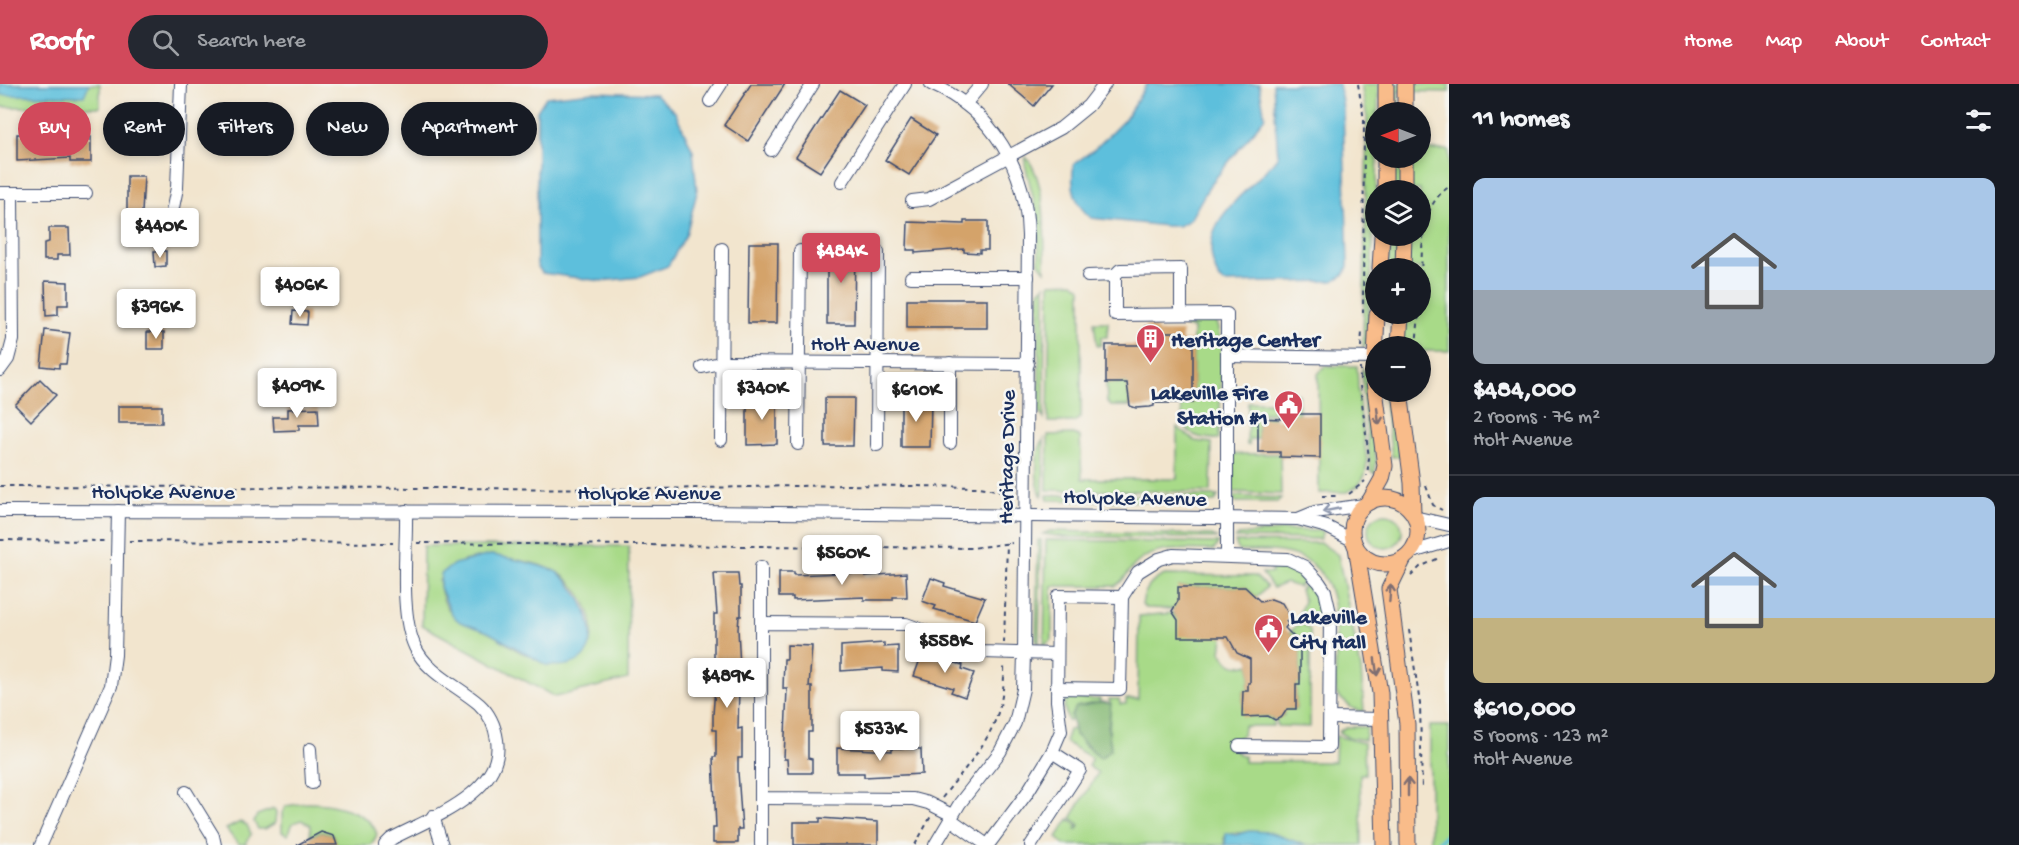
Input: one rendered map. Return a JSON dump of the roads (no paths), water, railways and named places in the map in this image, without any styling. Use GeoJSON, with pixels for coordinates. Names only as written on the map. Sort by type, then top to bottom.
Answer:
{"type":"FeatureCollection","features":[{"type":"Feature","properties":{"kind":"main road"},"geometry":{"type":"LineString","coordinates":[[1386,84],[1386,102]]}},
{"type":"Feature","properties":{"kind":"main road"},"geometry":{"type":"LineString","coordinates":[[1405,84],[1405,102]]}},
{"type":"Feature","properties":{"kind":"main road"},"geometry":{"type":"LineString","coordinates":[[1377,402],[1385,466],[1375,477],[1367,504],[1354,521],[1355,544],[1376,664],[1382,718],[1384,845]]}},
{"type":"Feature","properties":{"kind":"main road"},"geometry":{"type":"LineString","coordinates":[[1401,402],[1418,533],[1389,589],[1407,724],[1408,845]]}},
{"type":"Feature","properties":{"kind":"main road"},"geometry":{"type":"LineString","coordinates":[[1367,504],[1394,499],[1414,515]]}},
{"type":"Feature","properties":{"kind":"main road"},"geometry":{"type":"LineString","coordinates":[[1355,544],[1366,557],[1378,563],[1392,563],[1407,556]]}},
{"type":"Feature","properties":{"kind":"street"},"geometry":{"type":"LineString","coordinates":[[170,222],[177,188],[181,84]]}},
{"type":"Feature","properties":{"kind":"street"},"geometry":{"type":"LineString","coordinates":[[710,101],[721,84]]}},
{"type":"Feature","properties":{"kind":"street"},"geometry":{"type":"LineString","coordinates":[[771,150],[813,84]]}},
{"type":"Feature","properties":{"kind":"street"},"geometry":{"type":"LineString","coordinates":[[842,182],[905,84]]}},
{"type":"Feature","properties":{"kind":"street","name":"Heritage Drive"},"geometry":{"type":"LineString","coordinates":[[931,84],[965,104],[989,126],[1010,155],[1026,204],[1028,278],[1023,689],[1015,723],[1000,752],[951,817],[935,845]]}},
{"type":"Feature","properties":{"kind":"street"},"geometry":{"type":"LineString","coordinates":[[965,104],[982,84]]}},
{"type":"Feature","properties":{"kind":"street"},"geometry":{"type":"LineString","coordinates":[[912,201],[929,199],[1038,141],[1072,120],[1105,84]]}},
{"type":"Feature","properties":{"kind":"street"},"geometry":{"type":"LineString","coordinates":[[0,370],[8,359],[12,340],[6,193],[86,193]]}},
{"type":"Feature","properties":{"kind":"street"},"geometry":{"type":"LineString","coordinates":[[722,249],[724,362],[722,440]]}},
{"type":"Feature","properties":{"kind":"street"},"geometry":{"type":"LineString","coordinates":[[798,444],[800,251]]}},
{"type":"Feature","properties":{"kind":"street"},"geometry":{"type":"LineString","coordinates":[[877,445],[878,252]]}},
{"type":"Feature","properties":{"kind":"street"},"geometry":{"type":"LineString","coordinates":[[1088,276],[1115,275],[1120,270],[1181,269],[1181,314]]}},
{"type":"Feature","properties":{"kind":"street"},"geometry":{"type":"LineString","coordinates":[[1115,275],[1115,315],[1227,314],[1225,518],[1227,556]]}},
{"type":"Feature","properties":{"kind":"street"},"geometry":{"type":"LineString","coordinates":[[911,278],[1028,278]]}},
{"type":"Feature","properties":{"kind":"street"},"geometry":{"type":"LineString","coordinates":[[1227,356],[1365,358]]}},
{"type":"Feature","properties":{"kind":"street","name":"Holt Avenue"},"geometry":{"type":"LineString","coordinates":[[702,367],[724,362],[1028,364]]}},
{"type":"Feature","properties":{"kind":"street"},"geometry":{"type":"LineString","coordinates":[[950,363],[950,443]]}},
{"type":"Feature","properties":{"kind":"street","name":"Holyoke Avenue"},"geometry":{"type":"LineString","coordinates":[[1298,519],[1315,512],[1367,504]]}},
{"type":"Feature","properties":{"kind":"street","name":"Holyoke Avenue"},"geometry":{"type":"LineString","coordinates":[[0,511],[406,511],[1298,519],[1327,527],[1355,544]]}},
{"type":"Feature","properties":{"kind":"street"},"geometry":{"type":"LineString","coordinates":[[41,845],[111,686],[115,655],[118,511]]}},
{"type":"Feature","properties":{"kind":"street"},"geometry":{"type":"LineString","coordinates":[[385,845],[474,793],[493,770],[498,745],[494,725],[484,709],[430,667],[415,648],[406,615],[406,511]]}},
{"type":"Feature","properties":{"kind":"street"},"geometry":{"type":"LineString","coordinates":[[1414,515],[1449,525]]}},
{"type":"Feature","properties":{"kind":"street"},"geometry":{"type":"LineString","coordinates":[[1407,556],[1449,542]]}},
{"type":"Feature","properties":{"kind":"street"},"geometry":{"type":"LineString","coordinates":[[1057,688],[1120,689],[1122,597],[1138,572],[1158,559],[1173,555],[1288,559],[1305,567],[1319,582],[1325,591],[1330,613],[1329,747],[1239,746]]}},
{"type":"Feature","properties":{"kind":"street"},"geometry":{"type":"LineString","coordinates":[[761,567],[761,845]]}},
{"type":"Feature","properties":{"kind":"street"},"geometry":{"type":"LineString","coordinates":[[761,798],[913,799],[937,806],[988,845],[1027,793],[1052,752],[1061,731],[1057,688],[1058,596],[1122,597]]}},
{"type":"Feature","properties":{"kind":"street"},"geometry":{"type":"LineString","coordinates":[[761,623],[906,624],[982,652],[1057,654]]}},
{"type":"Feature","properties":{"kind":"street"},"geometry":{"type":"LineString","coordinates":[[1330,718],[1382,718]]}},
{"type":"Feature","properties":{"kind":"street"},"geometry":{"type":"LineString","coordinates":[[310,749],[312,783]]}},
{"type":"Feature","properties":{"kind":"street"},"geometry":{"type":"LineString","coordinates":[[1030,845],[1080,770],[1052,752]]}},
{"type":"Feature","properties":{"kind":"street"},"geometry":{"type":"LineString","coordinates":[[186,792],[208,827],[215,845]]}},
{"type":"Feature","properties":{"kind":"street"},"geometry":{"type":"LineString","coordinates":[[433,816],[442,845]]}},
{"type":"Feature","properties":{"kind":"water"},"geometry":{"type":"Polygon","coordinates":[[[0,84],[89,84],[84,96],[0,95],[0,84]]]}},
{"type":"Feature","properties":{"kind":"water"},"geometry":{"type":"Polygon","coordinates":[[[1147,84],[1259,84],[1265,117],[1210,185],[1191,218],[1178,226],[1091,218],[1081,207],[1073,187],[1074,164],[1096,148],[1125,119],[1147,84]]]}},
{"type":"Feature","properties":{"kind":"water"},"geometry":{"type":"Polygon","coordinates":[[[1273,84],[1339,84],[1343,109],[1348,266],[1345,274],[1333,281],[1224,283],[1218,276],[1213,263],[1211,246],[1214,231],[1222,217],[1278,156],[1273,84]]]}},
{"type":"Feature","properties":{"kind":"water"},"geometry":{"type":"Polygon","coordinates":[[[593,92],[655,94],[675,112],[693,151],[697,192],[686,235],[668,266],[640,277],[601,281],[542,273],[537,265],[537,111],[546,97],[593,92]]]}},
{"type":"Feature","properties":{"kind":"water"},"geometry":{"type":"Polygon","coordinates":[[[490,555],[526,562],[553,571],[570,585],[581,600],[588,616],[591,632],[589,647],[582,658],[568,665],[546,665],[488,632],[460,622],[452,615],[440,587],[441,574],[454,564],[490,555]]]}},
{"type":"Feature","properties":{"kind":"water"},"geometry":{"type":"Polygon","coordinates":[[[1249,831],[1268,832],[1305,845],[1225,845],[1226,833],[1236,835],[1249,831]]]}},
{"type":"Feature","properties":{"kind":"waterway"},"geometry":{"type":"LineString","coordinates":[[1434,845],[1449,833]]}},
{"type":"Feature","properties":{"kind":"place","name":"Heritage Center"},"geometry":{"type":"Point","coordinates":[1150,364]}},
{"type":"Feature","properties":{"kind":"place","name":"Lakeville Fire Station #1"},"geometry":{"type":"Point","coordinates":[1289,430]}},
{"type":"Feature","properties":{"kind":"place","name":"Lakeville City Hall"},"geometry":{"type":"Point","coordinates":[1269,654]}}]}
